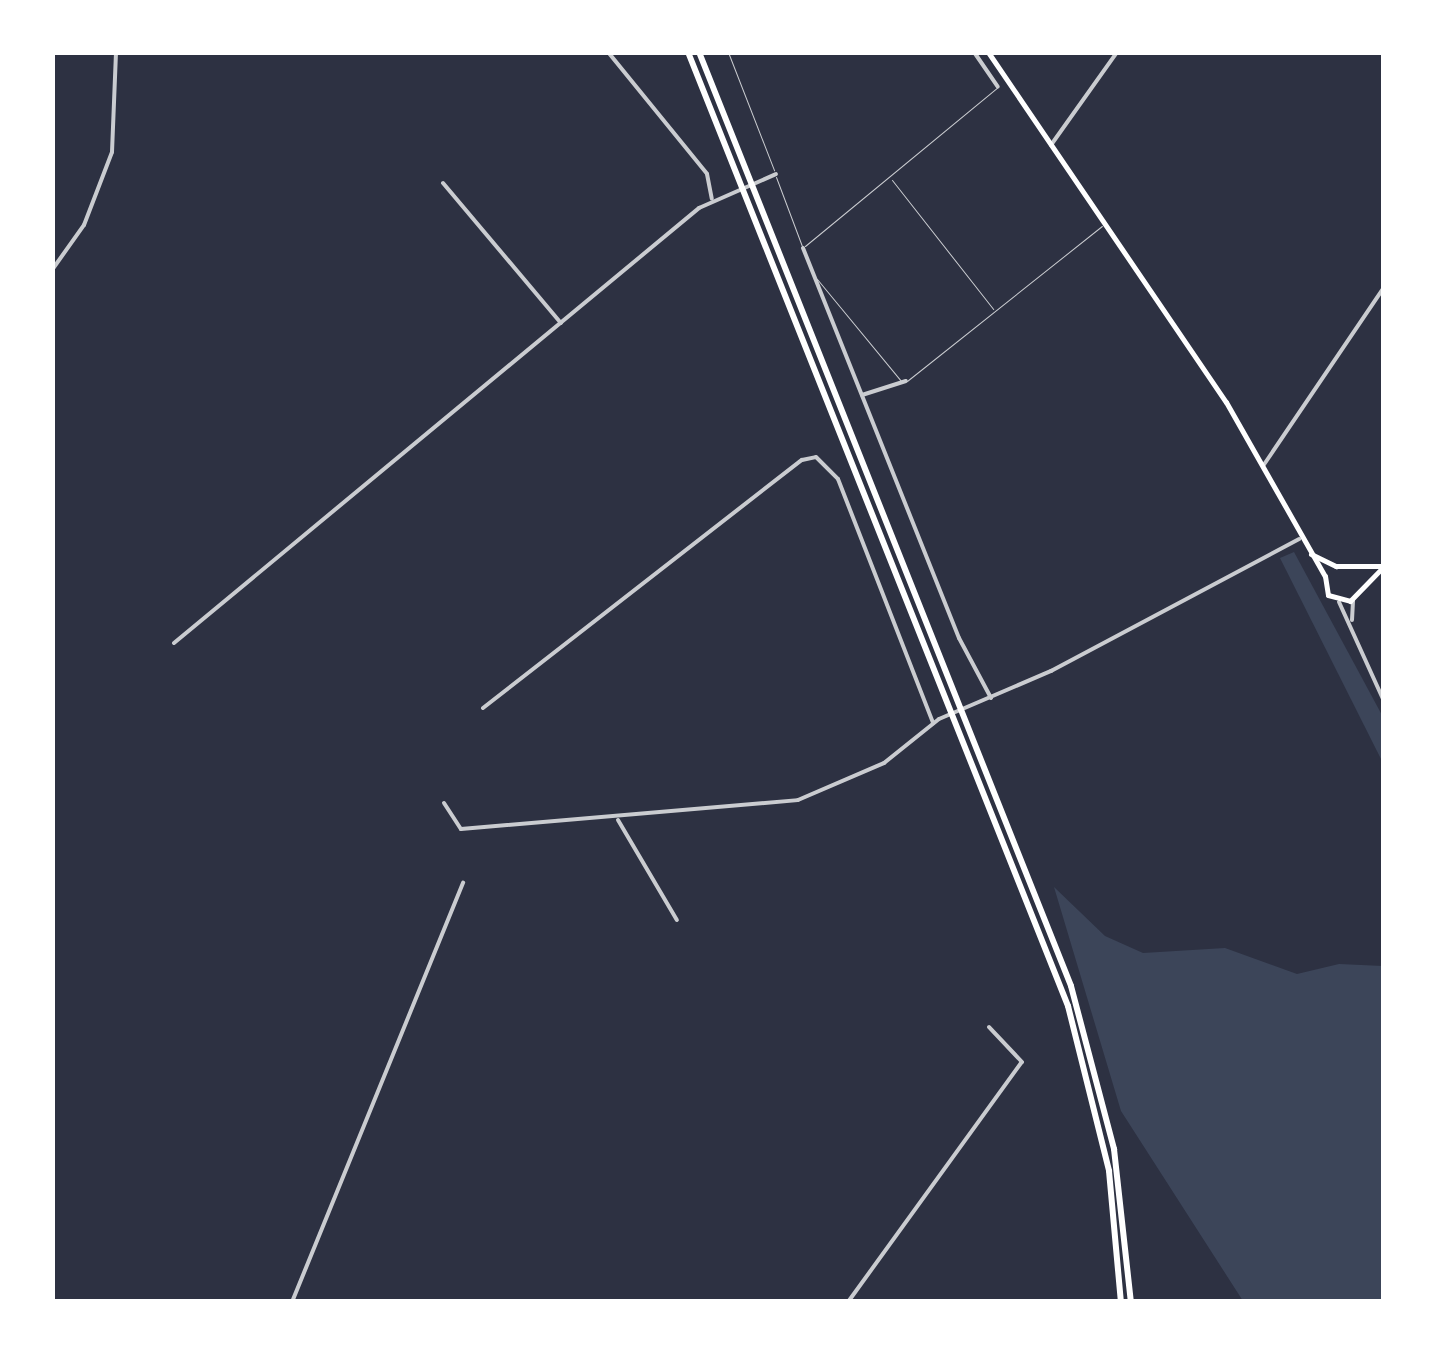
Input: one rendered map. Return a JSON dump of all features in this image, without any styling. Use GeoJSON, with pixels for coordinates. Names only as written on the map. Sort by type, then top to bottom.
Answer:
{"type":"FeatureCollection","features":[{"type":"Feature","properties":{"kind":"highway"},"geometry":{"type":"LineString","coordinates":[[688,52],[1068,1006],[1107,1160],[1122,1302]]}},
{"type":"Feature","properties":{"kind":"highway"},"geometry":{"type":"LineString","coordinates":[[699,52],[1071,986],[1114,1149],[1130,1302]]}},
{"type":"Feature","properties":{"kind":"main road"},"geometry":{"type":"LineString","coordinates":[[988,52],[1226,402],[1299,540],[1326,576]]}},
{"type":"Feature","properties":{"kind":"main road"},"geometry":{"type":"LineString","coordinates":[[1304,548],[1336,566],[1384,566]]}},
{"type":"Feature","properties":{"kind":"main road"},"geometry":{"type":"LineString","coordinates":[[1336,566],[1326,576],[1325,589],[1338,602],[1354,599],[1384,566]]}},
{"type":"Feature","properties":{"kind":"main road"},"geometry":{"type":"LineString","coordinates":[[1354,569],[1362,586]]}},
{"type":"Feature","properties":{"kind":"street"},"geometry":{"type":"LineString","coordinates":[[52,270],[84,225],[107,168],[117,114],[116,52]]}},
{"type":"Feature","properties":{"kind":"street"},"geometry":{"type":"LineString","coordinates":[[608,52],[707,174],[712,198]]}},
{"type":"Feature","properties":{"kind":"street"},"geometry":{"type":"LineString","coordinates":[[974,52],[998,88]]}},
{"type":"Feature","properties":{"kind":"street"},"geometry":{"type":"LineString","coordinates":[[1051,146],[1117,52]]}},
{"type":"Feature","properties":{"kind":"street"},"geometry":{"type":"LineString","coordinates":[[174,644],[712,198],[776,174]]}},
{"type":"Feature","properties":{"kind":"street"},"geometry":{"type":"LineString","coordinates":[[444,183],[560,324]]}},
{"type":"Feature","properties":{"kind":"street"},"geometry":{"type":"LineString","coordinates":[[803,248],[959,638],[991,698]]}},
{"type":"Feature","properties":{"kind":"street"},"geometry":{"type":"LineString","coordinates":[[1262,468],[1384,287]]}},
{"type":"Feature","properties":{"kind":"street"},"geometry":{"type":"LineString","coordinates":[[862,395],[906,382]]}},
{"type":"Feature","properties":{"kind":"street"},"geometry":{"type":"LineString","coordinates":[[483,708],[802,460],[816,457],[838,479],[936,721]]}},
{"type":"Feature","properties":{"kind":"street"},"geometry":{"type":"LineString","coordinates":[[444,803],[461,829],[618,820],[798,800],[884,763],[936,721],[991,698],[1299,540]]}},
{"type":"Feature","properties":{"kind":"street"},"geometry":{"type":"LineString","coordinates":[[1353,630],[1354,599]]}},
{"type":"Feature","properties":{"kind":"street"},"geometry":{"type":"LineString","coordinates":[[1338,602],[1382,697]]}},
{"type":"Feature","properties":{"kind":"street"},"geometry":{"type":"LineString","coordinates":[[618,820],[677,920]]}},
{"type":"Feature","properties":{"kind":"street"},"geometry":{"type":"LineString","coordinates":[[292,1302],[462,883]]}},
{"type":"Feature","properties":{"kind":"street"},"geometry":{"type":"LineString","coordinates":[[848,1302],[1022,1062],[989,1027]]}},
{"type":"Feature","properties":{"kind":"lane"},"geometry":{"type":"LineString","coordinates":[[728,52],[803,248],[833,303],[895,378],[906,382],[1104,224]]}},
{"type":"Feature","properties":{"kind":"lane"},"geometry":{"type":"LineString","coordinates":[[803,248],[1007,80]]}},
{"type":"Feature","properties":{"kind":"lane"},"geometry":{"type":"LineString","coordinates":[[890,177],[994,311]]}},
{"type":"Feature","properties":{"kind":"shaded area"},"geometry":{"type":"Polygon","coordinates":[[[1294,552],[1383,717],[1383,763],[1280,558],[1294,552]]]}},
{"type":"Feature","properties":{"kind":"shaded area"},"geometry":{"type":"Polygon","coordinates":[[[1054,887],[1105,936],[1143,953],[1225,948],[1297,974],[1339,964],[1383,966],[1383,1301],[1243,1301],[1121,1111],[1054,887]]]}}]}
